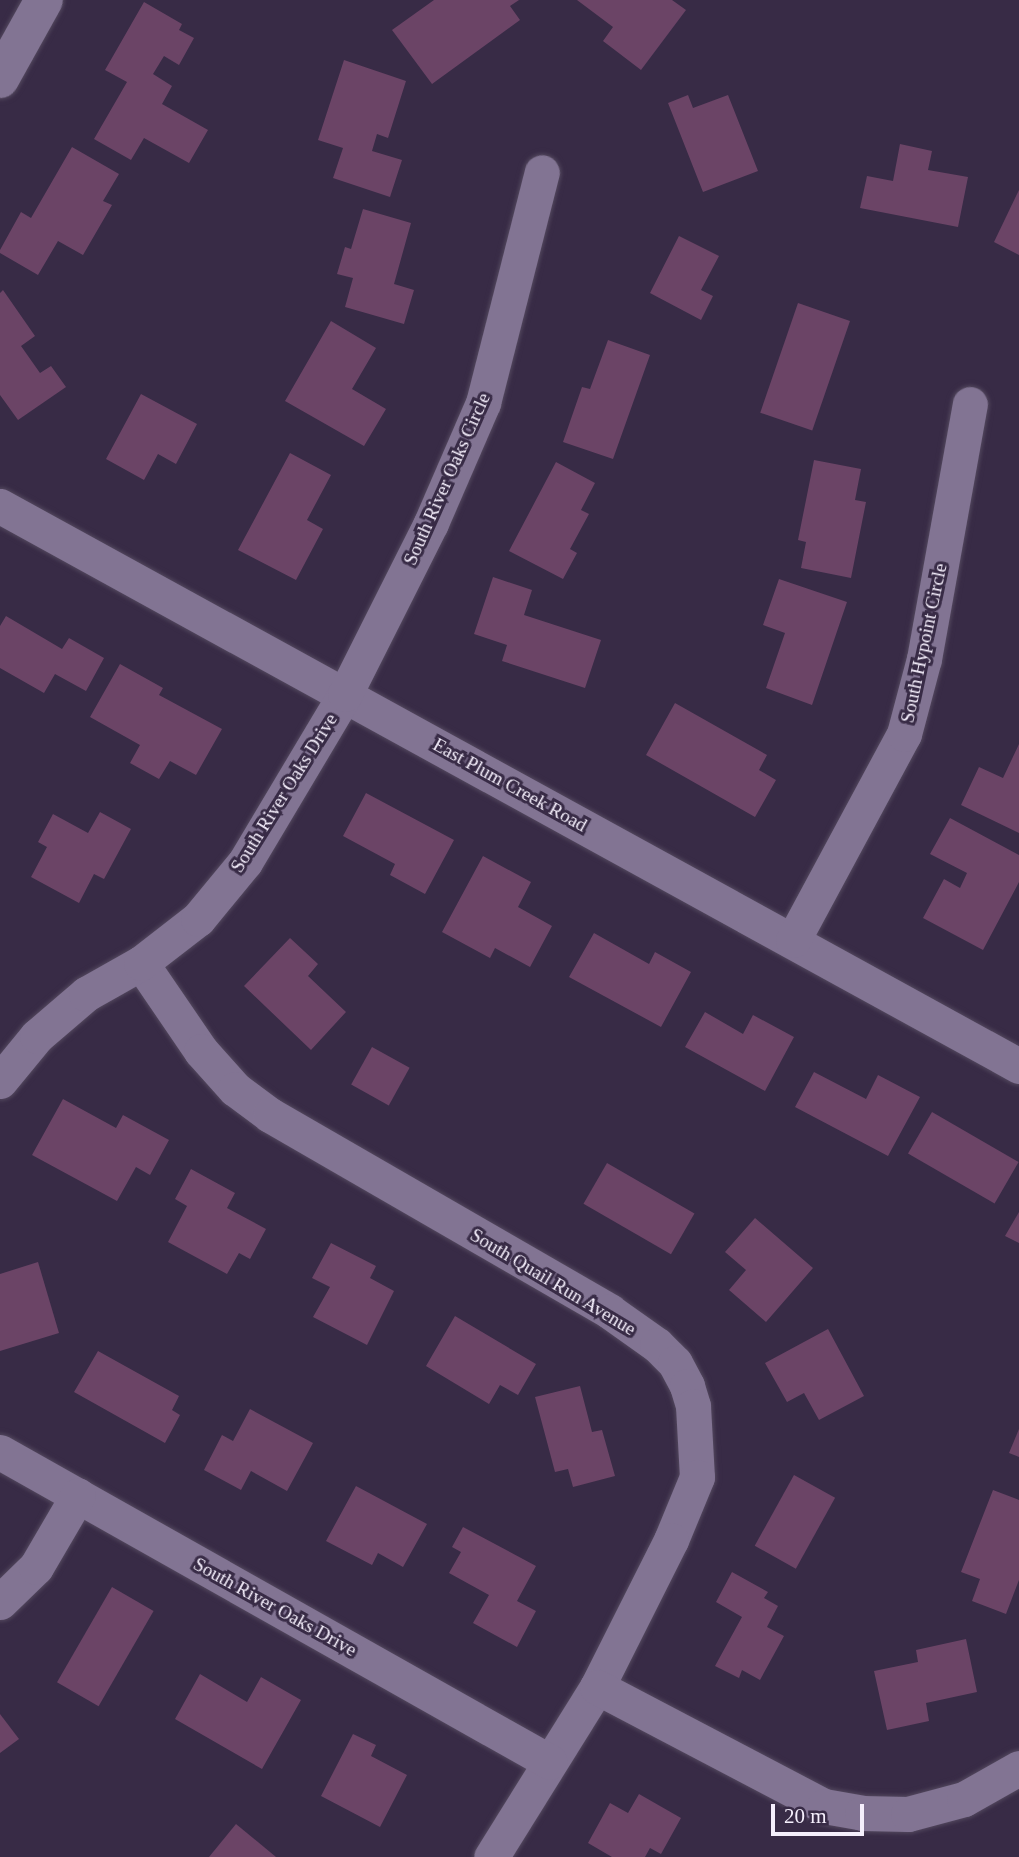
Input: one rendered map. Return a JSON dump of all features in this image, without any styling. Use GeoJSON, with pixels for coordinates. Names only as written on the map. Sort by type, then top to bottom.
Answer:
{"type":"FeatureCollection","features":[{"type":"Feature","properties":{"kind":"street"},"geometry":{"type":"LineString","coordinates":[[0,79],[44,0]]}},
{"type":"Feature","properties":{"kind":"street","name":"South River Oaks Circle"},"geometry":{"type":"LineString","coordinates":[[345,694],[431,523],[483,403],[542,172]]}},
{"type":"Feature","properties":{"kind":"street","name":"South Hypoint Circle"},"geometry":{"type":"LineString","coordinates":[[793,940],[904,734],[924,659],[970,404]]}},
{"type":"Feature","properties":{"kind":"street","name":"East Plum Creek Road"},"geometry":{"type":"LineString","coordinates":[[0,506],[1019,1066]]}},
{"type":"Feature","properties":{"kind":"street","name":"South River Oaks Drive"},"geometry":{"type":"LineString","coordinates":[[0,1081],[37,1036],[76,1002],[141,962],[198,919],[245,862],[345,694]]}},
{"type":"Feature","properties":{"kind":"street","name":"South Quail Run Avenue"},"geometry":{"type":"LineString","coordinates":[[141,962],[201,1051],[235,1089],[270,1115],[609,1311],[657,1345],[675,1363],[693,1406],[697,1477],[671,1540],[597,1687],[491,1857]]}},
{"type":"Feature","properties":{"kind":"street","name":"South River Oaks Drive"},"geometry":{"type":"LineString","coordinates":[[0,1452],[550,1762]]}},
{"type":"Feature","properties":{"kind":"street"},"geometry":{"type":"LineString","coordinates":[[0,1602],[36,1566],[78,1495]]}},
{"type":"Feature","properties":{"kind":"street"},"geometry":{"type":"LineString","coordinates":[[597,1687],[824,1806],[836,1809],[862,1813],[908,1814],[964,1799],[1019,1768]]}},
{"type":"Feature","properties":{"kind":"building"},"geometry":{"type":"Polygon","coordinates":[[[434,0],[519,0],[510,6],[520,20],[432,84],[392,30],[434,0]]]}},
{"type":"Feature","properties":{"kind":"building"},"geometry":{"type":"Polygon","coordinates":[[[577,0],[672,0],[686,10],[641,70],[603,41],[613,27],[577,0]]]}},
{"type":"Feature","properties":{"kind":"building"},"geometry":{"type":"Polygon","coordinates":[[[144,2],[182,24],[179,30],[194,38],[179,65],[164,56],[153,74],[172,86],[162,104],[208,130],[189,163],[144,138],[131,160],[94,139],[127,82],[105,70],[144,2]]]}},
{"type":"Feature","properties":{"kind":"building"},"geometry":{"type":"Polygon","coordinates":[[[344,60],[406,81],[388,138],[377,134],[372,151],[402,160],[390,197],[333,178],[343,148],[318,140],[344,60]]]}},
{"type":"Feature","properties":{"kind":"building"},"geometry":{"type":"Polygon","coordinates":[[[688,95],[693,108],[728,95],[758,171],[703,192],[668,103],[688,95]]]}},
{"type":"Feature","properties":{"kind":"building"},"geometry":{"type":"Polygon","coordinates":[[[900,144],[932,151],[928,170],[968,177],[958,227],[860,208],[867,176],[893,181],[900,144]]]}},
{"type":"Feature","properties":{"kind":"building"},"geometry":{"type":"Polygon","coordinates":[[[72,147],[119,174],[103,201],[112,205],[83,255],[58,241],[38,275],[0,253],[0,250],[21,212],[31,218],[72,147]]]}},
{"type":"Feature","properties":{"kind":"building"},"geometry":{"type":"Polygon","coordinates":[[[1019,190],[1019,255],[994,242],[1019,190]]]}},
{"type":"Feature","properties":{"kind":"building"},"geometry":{"type":"Polygon","coordinates":[[[363,209],[411,223],[394,284],[414,290],[404,324],[345,307],[353,278],[337,274],[345,247],[351,249],[363,209]]]}},
{"type":"Feature","properties":{"kind":"building"},"geometry":{"type":"Polygon","coordinates":[[[679,236],[719,256],[701,290],[713,296],[701,320],[650,293],[679,236]]]}},
{"type":"Feature","properties":{"kind":"building"},"geometry":{"type":"Polygon","coordinates":[[[3,290],[35,336],[21,346],[40,373],[51,366],[66,387],[18,420],[0,395],[0,293],[3,290]]]}},
{"type":"Feature","properties":{"kind":"building"},"geometry":{"type":"Polygon","coordinates":[[[798,303],[850,321],[812,431],[760,413],[798,303]]]}},
{"type":"Feature","properties":{"kind":"building"},"geometry":{"type":"Polygon","coordinates":[[[331,321],[376,348],[352,389],[386,409],[364,446],[285,401],[331,321]]]}},
{"type":"Feature","properties":{"kind":"building"},"geometry":{"type":"Polygon","coordinates":[[[608,340],[650,355],[613,459],[563,442],[582,387],[590,389],[608,340]]]}},
{"type":"Feature","properties":{"kind":"building"},"geometry":{"type":"Polygon","coordinates":[[[141,394],[197,424],[176,464],[158,454],[144,480],[106,459],[141,394]]]}},
{"type":"Feature","properties":{"kind":"building"},"geometry":{"type":"Polygon","coordinates":[[[290,453],[331,475],[307,520],[323,529],[296,580],[238,550],[290,453]]]}},
{"type":"Feature","properties":{"kind":"building"},"geometry":{"type":"Polygon","coordinates":[[[814,460],[861,469],[855,500],[866,502],[851,578],[801,568],[806,542],[798,540],[814,460]]]}},
{"type":"Feature","properties":{"kind":"building"},"geometry":{"type":"Polygon","coordinates":[[[556,462],[595,483],[581,510],[589,514],[570,549],[577,553],[563,579],[509,551],[556,462]]]}},
{"type":"Feature","properties":{"kind":"building"},"geometry":{"type":"Polygon","coordinates":[[[493,577],[532,590],[524,615],[601,640],[585,688],[502,661],[507,645],[474,634],[493,577]]]}},
{"type":"Feature","properties":{"kind":"building"},"geometry":{"type":"Polygon","coordinates":[[[779,579],[847,602],[812,705],[766,688],[785,633],[763,625],[779,579]]]}},
{"type":"Feature","properties":{"kind":"building"},"geometry":{"type":"Polygon","coordinates":[[[6,616],[62,649],[69,638],[104,658],[86,691],[55,674],[44,693],[0,668],[0,626],[6,616]]]}},
{"type":"Feature","properties":{"kind":"building"},"geometry":{"type":"Polygon","coordinates":[[[120,664],[163,688],[159,695],[222,729],[196,775],[170,761],[159,779],[130,763],[140,745],[90,717],[120,664]]]}},
{"type":"Feature","properties":{"kind":"building"},"geometry":{"type":"Polygon","coordinates":[[[675,703],[767,755],[759,770],[776,780],[755,817],[646,755],[675,703]]]}},
{"type":"Feature","properties":{"kind":"building"},"geometry":{"type":"Polygon","coordinates":[[[1019,744],[1019,833],[961,805],[979,767],[1003,778],[1019,744]]]}},
{"type":"Feature","properties":{"kind":"building"},"geometry":{"type":"Polygon","coordinates":[[[366,793],[454,840],[425,894],[390,875],[395,864],[343,836],[366,793]]]}},
{"type":"Feature","properties":{"kind":"building"},"geometry":{"type":"Polygon","coordinates":[[[100,812],[131,829],[104,879],[94,874],[79,903],[31,877],[47,847],[38,842],[53,814],[88,833],[100,812]]]}},
{"type":"Feature","properties":{"kind":"building"},"geometry":{"type":"Polygon","coordinates":[[[950,818],[1019,855],[1019,882],[983,950],[923,918],[944,879],[960,888],[967,873],[930,854],[950,818]]]}},
{"type":"Feature","properties":{"kind":"building"},"geometry":{"type":"Polygon","coordinates":[[[483,856],[531,882],[518,907],[552,926],[530,967],[495,948],[490,958],[442,932],[483,856]]]}},
{"type":"Feature","properties":{"kind":"building"},"geometry":{"type":"Polygon","coordinates":[[[594,933],[649,964],[655,952],[691,972],[661,1027],[569,977],[594,933]]]}},
{"type":"Feature","properties":{"kind":"building"},"geometry":{"type":"Polygon","coordinates":[[[290,938],[318,964],[308,976],[346,1012],[311,1050],[244,986],[290,938]]]}},
{"type":"Feature","properties":{"kind":"building"},"geometry":{"type":"Polygon","coordinates":[[[705,1012],[743,1034],[753,1015],[794,1037],[765,1091],[685,1047],[705,1012]]]}},
{"type":"Feature","properties":{"kind":"building"},"geometry":{"type":"Polygon","coordinates":[[[372,1047],[410,1068],[389,1105],[351,1085],[372,1047]]]}},
{"type":"Feature","properties":{"kind":"building"},"geometry":{"type":"Polygon","coordinates":[[[814,1072],[866,1099],[878,1075],[920,1097],[888,1156],[795,1107],[814,1072]]]}},
{"type":"Feature","properties":{"kind":"building"},"geometry":{"type":"Polygon","coordinates":[[[63,1099],[116,1128],[123,1115],[169,1140],[150,1175],[136,1167],[117,1201],[32,1155],[63,1099]]]}},
{"type":"Feature","properties":{"kind":"building"},"geometry":{"type":"Polygon","coordinates":[[[932,1112],[1019,1162],[995,1204],[908,1154],[932,1112]]]}},
{"type":"Feature","properties":{"kind":"building"},"geometry":{"type":"Polygon","coordinates":[[[607,1163],[694,1214],[671,1254],[584,1204],[607,1163]]]}},
{"type":"Feature","properties":{"kind":"building"},"geometry":{"type":"Polygon","coordinates":[[[191,1169],[235,1193],[227,1208],[266,1229],[250,1259],[239,1253],[227,1274],[168,1242],[187,1206],[175,1199],[191,1169]]]}},
{"type":"Feature","properties":{"kind":"building"},"geometry":{"type":"Polygon","coordinates":[[[1019,1212],[1019,1243],[1005,1236],[1019,1212]]]}},
{"type":"Feature","properties":{"kind":"building"},"geometry":{"type":"Polygon","coordinates":[[[755,1218],[813,1268],[766,1322],[729,1290],[746,1270],[725,1252],[755,1218]]]}},
{"type":"Feature","properties":{"kind":"building"},"geometry":{"type":"Polygon","coordinates":[[[331,1243],[376,1266],[370,1278],[394,1291],[367,1345],[313,1317],[330,1287],[312,1278],[331,1243]]]}},
{"type":"Feature","properties":{"kind":"building"},"geometry":{"type":"Polygon","coordinates":[[[38,1262],[59,1333],[0,1351],[0,1274],[38,1262]]]}},
{"type":"Feature","properties":{"kind":"building"},"geometry":{"type":"Polygon","coordinates":[[[455,1316],[536,1364],[518,1395],[500,1385],[489,1404],[426,1366],[455,1316]]]}},
{"type":"Feature","properties":{"kind":"building"},"geometry":{"type":"Polygon","coordinates":[[[828,1329],[864,1396],[819,1420],[804,1393],[787,1402],[765,1363],[828,1329]]]}},
{"type":"Feature","properties":{"kind":"building"},"geometry":{"type":"Polygon","coordinates":[[[98,1351],[179,1396],[172,1410],[180,1415],[165,1443],[74,1392],[98,1351]]]}},
{"type":"Feature","properties":{"kind":"building"},"geometry":{"type":"Polygon","coordinates":[[[580,1386],[592,1432],[602,1430],[615,1476],[573,1487],[568,1469],[555,1472],[535,1397],[580,1386]]]}},
{"type":"Feature","properties":{"kind":"building"},"geometry":{"type":"Polygon","coordinates":[[[250,1409],[313,1443],[287,1491],[251,1471],[241,1490],[204,1470],[222,1435],[233,1441],[250,1409]]]}},
{"type":"Feature","properties":{"kind":"building"},"geometry":{"type":"Polygon","coordinates":[[[1019,1429],[1019,1457],[1009,1453],[1019,1429]]]}},
{"type":"Feature","properties":{"kind":"building"},"geometry":{"type":"Polygon","coordinates":[[[794,1475],[835,1498],[796,1569],[755,1546],[794,1475]]]}},
{"type":"Feature","properties":{"kind":"building"},"geometry":{"type":"Polygon","coordinates":[[[356,1486],[427,1524],[403,1567],[378,1553],[372,1565],[326,1541],[356,1486]]]}},
{"type":"Feature","properties":{"kind":"building"},"geometry":{"type":"Polygon","coordinates":[[[993,1490],[1019,1500],[1019,1580],[1006,1614],[972,1601],[980,1579],[961,1572],[993,1490]]]}},
{"type":"Feature","properties":{"kind":"building"},"geometry":{"type":"Polygon","coordinates":[[[463,1527],[536,1566],[517,1601],[536,1611],[517,1647],[473,1623],[489,1595],[449,1573],[461,1552],[452,1547],[463,1527]]]}},
{"type":"Feature","properties":{"kind":"building"},"geometry":{"type":"Polygon","coordinates":[[[732,1572],[768,1592],[764,1598],[778,1606],[767,1627],[784,1636],[760,1680],[742,1670],[739,1678],[715,1666],[742,1617],[716,1602],[732,1572]]]}},
{"type":"Feature","properties":{"kind":"building"},"geometry":{"type":"Polygon","coordinates":[[[112,1587],[154,1611],[99,1706],[57,1682],[112,1587]]]}},
{"type":"Feature","properties":{"kind":"building"},"geometry":{"type":"Polygon","coordinates":[[[966,1639],[977,1692],[926,1703],[929,1721],[887,1730],[874,1671],[918,1662],[916,1650],[966,1639]]]}},
{"type":"Feature","properties":{"kind":"building"},"geometry":{"type":"Polygon","coordinates":[[[200,1674],[247,1702],[261,1677],[301,1700],[262,1769],[175,1719],[200,1674]]]}},
{"type":"Feature","properties":{"kind":"building"},"geometry":{"type":"Polygon","coordinates":[[[0,1714],[19,1739],[0,1753],[0,1714]]]}},
{"type":"Feature","properties":{"kind":"building"},"geometry":{"type":"Polygon","coordinates":[[[353,1734],[376,1745],[371,1756],[407,1775],[380,1827],[321,1796],[353,1734]]]}},
{"type":"Feature","properties":{"kind":"building"},"geometry":{"type":"Polygon","coordinates":[[[639,1794],[681,1818],[661,1854],[650,1848],[645,1857],[612,1857],[588,1843],[610,1803],[628,1813],[639,1794]]]}},
{"type":"Feature","properties":{"kind":"building"},"geometry":{"type":"Polygon","coordinates":[[[236,1824],[276,1857],[209,1857],[236,1824]]]}}]}
